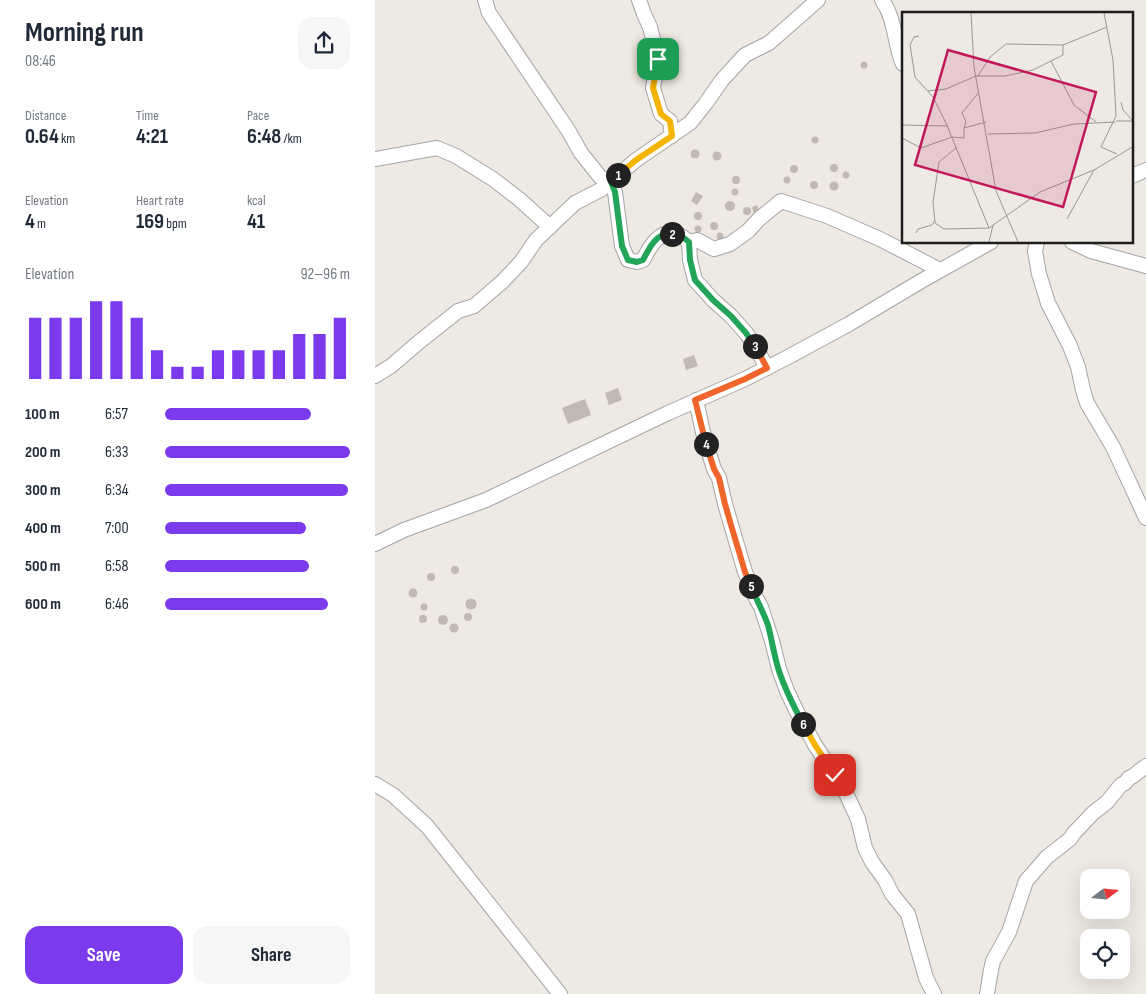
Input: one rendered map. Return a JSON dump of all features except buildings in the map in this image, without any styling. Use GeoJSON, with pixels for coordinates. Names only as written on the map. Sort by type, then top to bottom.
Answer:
{"type":"FeatureCollection","features":[{"type":"Feature","properties":{"kind":"street"},"geometry":{"type":"LineString","coordinates":[[485,0],[489,13],[581,152],[601,178],[611,182],[615,192],[622,246],[628,260],[637,262],[643,260],[648,249],[657,238],[667,233],[679,234],[689,242],[690,260],[695,280],[746,333],[767,368]]}},
{"type":"Feature","properties":{"kind":"street"},"geometry":{"type":"LineString","coordinates":[[639,0],[650,27],[658,59],[653,88],[661,114],[670,121],[672,136]]}},
{"type":"Feature","properties":{"kind":"street"},"geometry":{"type":"LineString","coordinates":[[375,376],[391,366],[458,311],[473,306],[502,282],[521,262],[536,240],[575,203],[602,189],[636,160],[690,123],[721,80],[745,55],[769,43],[818,0]]}},
{"type":"Feature","properties":{"kind":"street"},"geometry":{"type":"LineString","coordinates":[[882,0],[886,5],[893,24],[902,60]]}},
{"type":"Feature","properties":{"kind":"street"},"geometry":{"type":"LineString","coordinates":[[375,159],[437,148],[456,156],[493,179],[550,226]]}},
{"type":"Feature","properties":{"kind":"street"},"geometry":{"type":"LineString","coordinates":[[1133,176],[1146,170]]}},
{"type":"Feature","properties":{"kind":"street"},"geometry":{"type":"LineString","coordinates":[[689,242],[697,240],[714,249],[730,244],[748,231],[759,218],[781,201],[827,216],[880,239],[940,270]]}},
{"type":"Feature","properties":{"kind":"street"},"geometry":{"type":"LineString","coordinates":[[375,544],[404,530],[486,500],[667,413],[745,379],[849,324],[987,244]]}},
{"type":"Feature","properties":{"kind":"street"},"geometry":{"type":"LineString","coordinates":[[1037,244],[1035,251],[1039,274],[1048,304],[1070,346],[1087,403],[1113,447],[1146,518]]}},
{"type":"Feature","properties":{"kind":"street"},"geometry":{"type":"LineString","coordinates":[[1076,244],[1091,251],[1146,266]]}},
{"type":"Feature","properties":{"kind":"street"},"geometry":{"type":"LineString","coordinates":[[695,400],[745,572],[761,607],[787,691],[795,710],[815,745],[844,789],[858,819],[865,848],[872,862],[892,894],[908,914],[926,978],[934,994]]}},
{"type":"Feature","properties":{"kind":"street"},"geometry":{"type":"LineString","coordinates":[[987,994],[993,961],[1009,932],[1026,881],[1033,876],[1047,857],[1070,839],[1093,813],[1107,802],[1121,785],[1146,766]]}},
{"type":"Feature","properties":{"kind":"street"},"geometry":{"type":"LineString","coordinates":[[375,784],[393,795],[427,826],[560,994]]}},
{"type":"Feature","properties":{"kind":"route"},"geometry":{"type":"LineString","coordinates":[[658,59],[653,88],[661,114],[670,121],[672,136],[636,160],[613,178],[611,182],[615,192],[622,246],[628,260],[637,262],[643,260],[648,249],[657,238],[667,233],[679,234],[689,242],[690,260],[695,280],[746,333],[767,368],[695,400],[745,572],[768,626],[779,669],[787,691],[795,710],[835,775]]}}]}
